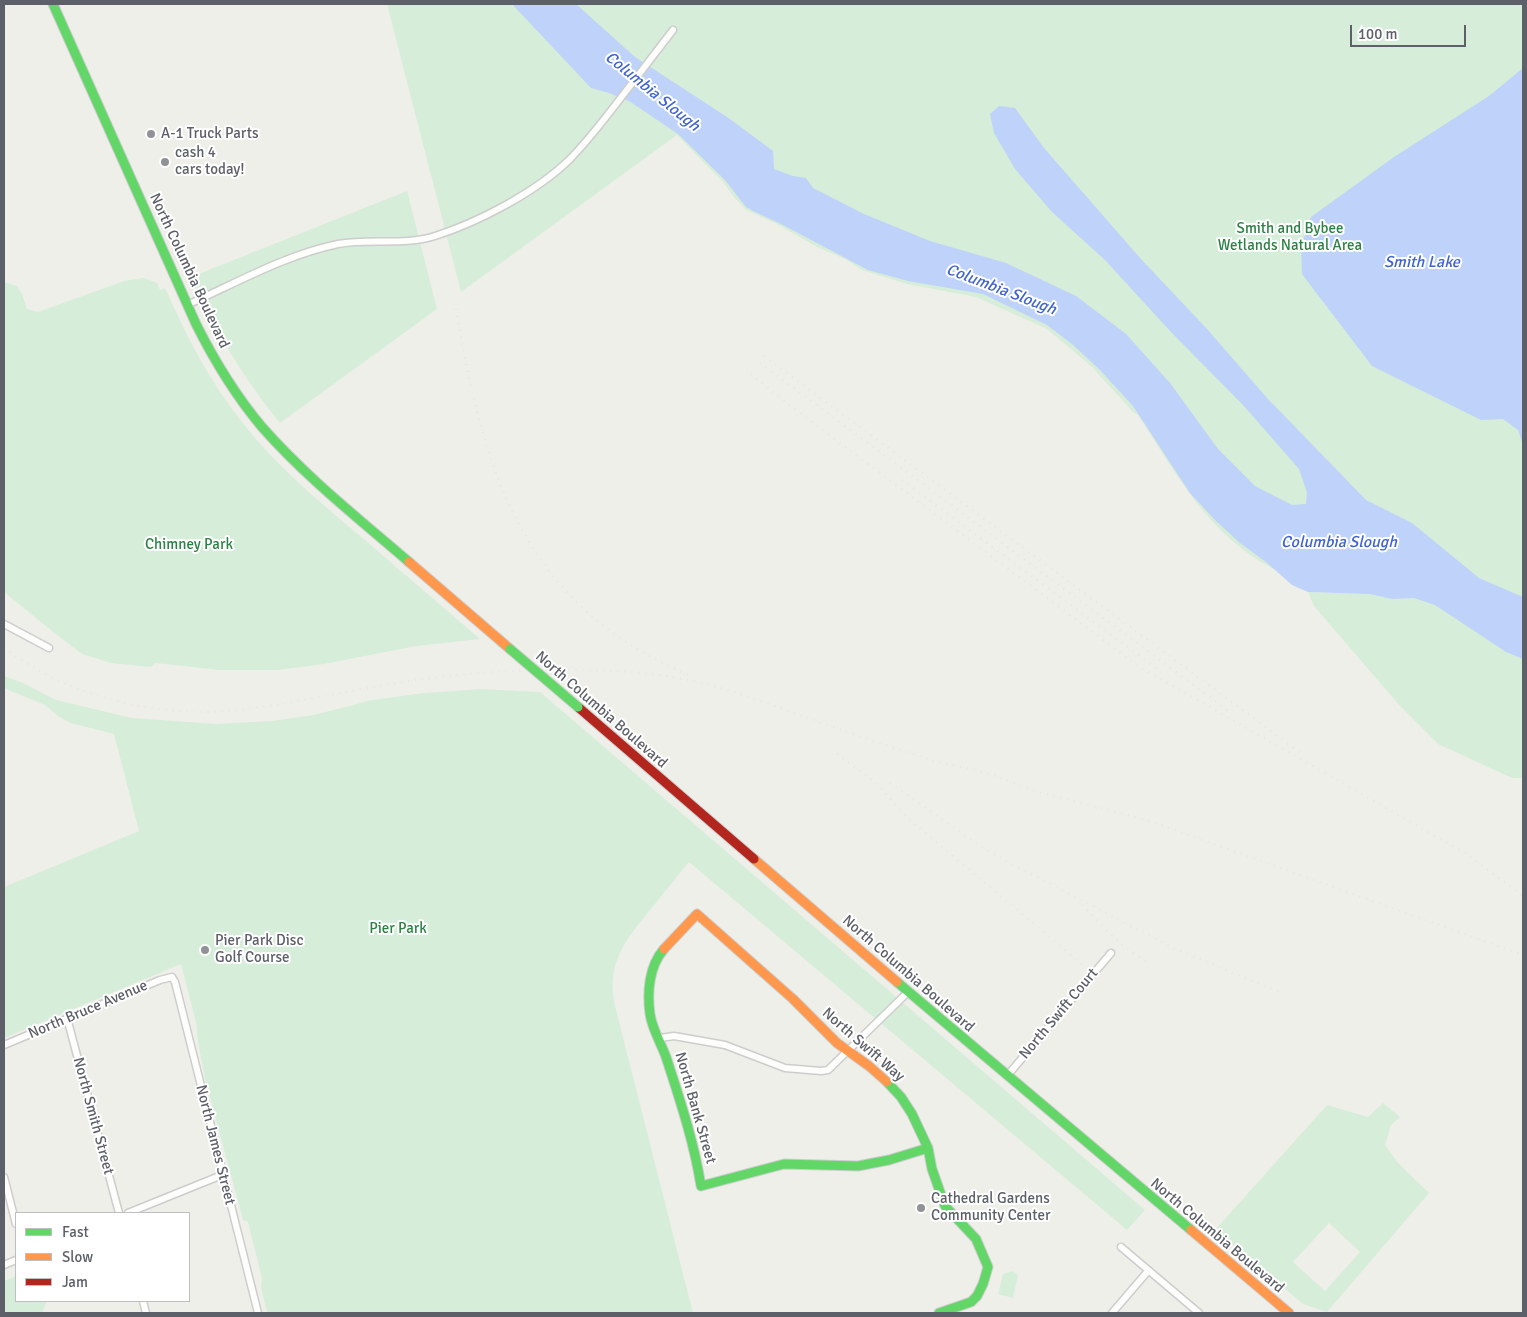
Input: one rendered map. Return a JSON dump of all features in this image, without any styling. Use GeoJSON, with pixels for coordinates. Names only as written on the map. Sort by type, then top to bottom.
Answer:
{"type":"FeatureCollection","features":[{"type":"Feature","properties":{"kind":"main road","name":"North Columbia Boulevard"},"geometry":{"type":"LineString","coordinates":[[53,4],[206,344],[228,380],[251,412],[281,447],[314,479],[908,992],[1289,1313]]}},
{"type":"Feature","properties":{"kind":"main road","name":"North Bank Street"},"geometry":{"type":"LineString","coordinates":[[697,914],[658,956],[650,990],[650,1014],[660,1038],[692,1139],[701,1186],[784,1164],[858,1166],[889,1160],[928,1148]]}},
{"type":"Feature","properties":{"kind":"main road","name":"North Swift Way"},"geometry":{"type":"LineString","coordinates":[[697,914],[793,999],[838,1043],[869,1066],[901,1097],[918,1125],[928,1148],[932,1169],[945,1206],[976,1239],[988,1267],[983,1284],[977,1296],[971,1302],[938,1313]]}},
{"type":"Feature","properties":{"kind":"street"},"geometry":{"type":"LineString","coordinates":[[187,305],[287,259],[309,251],[340,244],[418,240],[435,236],[509,203],[536,187],[568,160],[598,128],[673,30]]}},
{"type":"Feature","properties":{"kind":"street"},"geometry":{"type":"LineString","coordinates":[[4,624],[49,648]]}},
{"type":"Feature","properties":{"kind":"street","name":"North Swift Court"},"geometry":{"type":"LineString","coordinates":[[1006,1076],[1111,953]]}},
{"type":"Feature","properties":{"kind":"street","name":"North Bruce Avenue"},"geometry":{"type":"LineString","coordinates":[[4,1045],[160,980],[172,977]]}},
{"type":"Feature","properties":{"kind":"street","name":"North James Street"},"geometry":{"type":"LineString","coordinates":[[172,977],[175,982],[258,1313]]}},
{"type":"Feature","properties":{"kind":"street"},"geometry":{"type":"LineString","coordinates":[[660,1038],[674,1036],[725,1045],[780,1067],[828,1070],[908,992]]}},
{"type":"Feature","properties":{"kind":"street","name":"North Smith Street"},"geometry":{"type":"LineString","coordinates":[[67,1018],[119,1212]]}},
{"type":"Feature","properties":{"kind":"street"},"geometry":{"type":"LineString","coordinates":[[130,1212],[222,1175]]}},
{"type":"Feature","properties":{"kind":"street"},"geometry":{"type":"LineString","coordinates":[[4,1177],[15,1220]]}},
{"type":"Feature","properties":{"kind":"street"},"geometry":{"type":"LineString","coordinates":[[1121,1247],[1199,1313]]}},
{"type":"Feature","properties":{"kind":"street"},"geometry":{"type":"LineString","coordinates":[[1112,1313],[1148,1270]]}},
{"type":"Feature","properties":{"kind":"green space","name":"Smith and Bybee Wetlands Natural Area"},"geometry":{"type":"Polygon","coordinates":[[[387,4],[1523,4],[1523,778],[1512,778],[1438,744],[1400,706],[1314,606],[1308,592],[1334,593],[1277,571],[1248,553],[1228,537],[1195,500],[1138,415],[1133,412],[1091,366],[1047,329],[976,297],[907,284],[862,270],[845,259],[819,248],[775,223],[746,210],[723,182],[677,135],[461,292],[387,4]]]}},
{"type":"Feature","properties":{"kind":"green space"},"geometry":{"type":"Polygon","coordinates":[[[407,191],[437,309],[280,423],[231,353],[191,277],[407,191]]]}},
{"type":"Feature","properties":{"kind":"green space","name":"Chimney Park"},"geometry":{"type":"Polygon","coordinates":[[[144,278],[157,283],[160,290],[165,288],[190,340],[219,390],[242,422],[270,454],[316,498],[480,639],[416,646],[324,664],[278,670],[220,670],[155,663],[151,667],[111,663],[82,654],[4,592],[4,282],[17,286],[27,309],[38,312],[124,281],[144,278]]]}},
{"type":"Feature","properties":{"kind":"green space","name":"Pier Park"},"geometry":{"type":"Polygon","coordinates":[[[4,676],[23,683],[56,700],[132,718],[217,724],[272,721],[314,715],[372,700],[424,693],[481,689],[540,692],[1145,1210],[1127,1230],[689,862],[641,921],[626,943],[616,965],[613,977],[613,991],[615,1006],[693,1313],[267,1313],[261,1287],[262,1278],[248,1222],[243,1220],[205,1079],[197,1026],[181,964],[4,1038],[4,887],[139,831],[114,734],[71,723],[59,717],[45,705],[4,688],[4,676]]]}},
{"type":"Feature","properties":{"kind":"green space"},"geometry":{"type":"Polygon","coordinates":[[[1383,1103],[1400,1117],[1391,1125],[1385,1145],[1398,1163],[1429,1193],[1327,1312],[1303,1304],[1215,1230],[1327,1105],[1368,1117],[1383,1103]],[[1329,1223],[1293,1262],[1325,1291],[1360,1252],[1329,1223]]]}},
{"type":"Feature","properties":{"kind":"green space"},"geometry":{"type":"Polygon","coordinates":[[[1013,1271],[1018,1275],[1013,1298],[998,1294],[1003,1274],[1013,1271]]]}},
{"type":"Feature","properties":{"kind":"green space"},"geometry":{"type":"Polygon","coordinates":[[[15,1276],[15,1302],[47,1302],[42,1313],[4,1313],[4,1281],[15,1276]]]}},
{"type":"Feature","properties":{"kind":"water","name":"Columbia Slough"},"geometry":{"type":"Polygon","coordinates":[[[512,4],[576,4],[635,57],[730,119],[773,151],[774,169],[793,176],[806,178],[813,188],[864,214],[930,241],[1006,263],[1076,296],[1126,334],[1170,383],[1218,449],[1255,486],[1292,505],[1306,504],[1307,492],[1299,469],[1244,406],[1171,332],[1105,260],[1052,212],[1015,169],[994,133],[990,114],[999,106],[1015,108],[1044,148],[1140,258],[1207,329],[1267,398],[1366,500],[1412,523],[1479,578],[1523,597],[1523,659],[1506,652],[1435,605],[1414,598],[1392,599],[1370,594],[1308,592],[1292,585],[1215,520],[1190,493],[1133,406],[1100,370],[1072,344],[1047,325],[983,294],[908,281],[868,270],[746,207],[725,180],[678,134],[629,101],[591,88],[512,4]]]}},
{"type":"Feature","properties":{"kind":"water","name":"Smith Lake"},"geometry":{"type":"Polygon","coordinates":[[[1523,68],[1523,445],[1518,430],[1503,419],[1481,420],[1372,366],[1302,274],[1301,247],[1311,217],[1394,157],[1489,96],[1523,68]]]}},
{"type":"Feature","properties":{"kind":"railway"},"geometry":{"type":"LineString","coordinates":[[456,309],[467,369],[481,426],[498,479],[521,528],[550,572],[587,612],[634,647],[691,676]]}},
{"type":"Feature","properties":{"kind":"railway"},"geometry":{"type":"LineString","coordinates":[[764,356],[1302,754]]}},
{"type":"Feature","properties":{"kind":"railway"},"geometry":{"type":"LineString","coordinates":[[760,363],[1230,712]]}},
{"type":"Feature","properties":{"kind":"railway"},"geometry":{"type":"LineString","coordinates":[[751,374],[784,401],[1138,666],[1465,853],[1523,896]]}},
{"type":"Feature","properties":{"kind":"railway"},"geometry":{"type":"LineString","coordinates":[[902,480],[1161,672]]}},
{"type":"Feature","properties":{"kind":"railway"},"geometry":{"type":"LineString","coordinates":[[4,648],[54,678],[108,699],[165,710],[195,712],[224,711],[283,704],[399,683],[479,673],[535,670],[593,670],[622,671],[679,678],[743,695],[939,762],[980,771],[1042,793],[1158,824],[1523,955]]}},
{"type":"Feature","properties":{"kind":"railway"},"geometry":{"type":"LineString","coordinates":[[837,754],[876,783],[907,817],[1083,965]]}},
{"type":"Feature","properties":{"kind":"railway"},"geometry":{"type":"LineString","coordinates":[[890,783],[980,846],[999,857],[1171,947],[1279,992]]}},
{"type":"Feature","properties":{"kind":"railway"},"geometry":{"type":"LineString","coordinates":[[1082,905],[1119,942],[1147,963]]}},
{"type":"Feature","properties":{"kind":"traffic: fast"},"geometry":{"type":"LineString","coordinates":[[53,4],[196,324],[226,377],[252,415],[296,463],[409,562]]}},
{"type":"Feature","properties":{"kind":"traffic: fast"},"geometry":{"type":"LineString","coordinates":[[510,649],[578,707]]}},
{"type":"Feature","properties":{"kind":"traffic: fast"},"geometry":{"type":"LineString","coordinates":[[664,949],[655,963],[650,980],[650,1014],[666,1057],[691,1137],[701,1186],[784,1164],[858,1166],[889,1160],[928,1148]]}},
{"type":"Feature","properties":{"kind":"traffic: fast"},"geometry":{"type":"LineString","coordinates":[[897,982],[1191,1230]]}},
{"type":"Feature","properties":{"kind":"traffic: fast"},"geometry":{"type":"LineString","coordinates":[[887,1082],[901,1097],[912,1114],[928,1148],[932,1169],[945,1206],[976,1239],[988,1267],[983,1284],[977,1296],[971,1302],[939,1313]]}},
{"type":"Feature","properties":{"kind":"traffic: slow"},"geometry":{"type":"LineString","coordinates":[[409,562],[510,649]]}},
{"type":"Feature","properties":{"kind":"traffic: slow"},"geometry":{"type":"LineString","coordinates":[[754,859],[897,982]]}},
{"type":"Feature","properties":{"kind":"traffic: slow"},"geometry":{"type":"LineString","coordinates":[[664,949],[697,914],[793,999],[837,1043],[869,1066],[887,1082]]}},
{"type":"Feature","properties":{"kind":"traffic: slow"},"geometry":{"type":"LineString","coordinates":[[1191,1230],[1289,1313]]}},
{"type":"Feature","properties":{"kind":"traffic: jam"},"geometry":{"type":"LineString","coordinates":[[578,707],[754,859]]}},
{"type":"Feature","properties":{"kind":"place","name":"A-1 Truck Parts"},"geometry":{"type":"Point","coordinates":[151,134]}},
{"type":"Feature","properties":{"kind":"place","name":"cash 4 cars today!"},"geometry":{"type":"Point","coordinates":[165,162]}},
{"type":"Feature","properties":{"kind":"place","name":"Pier Park Disc Golf Course"},"geometry":{"type":"Point","coordinates":[205,950]}},
{"type":"Feature","properties":{"kind":"place","name":"Cathedral Gardens Community Center"},"geometry":{"type":"Point","coordinates":[921,1208]}}]}
